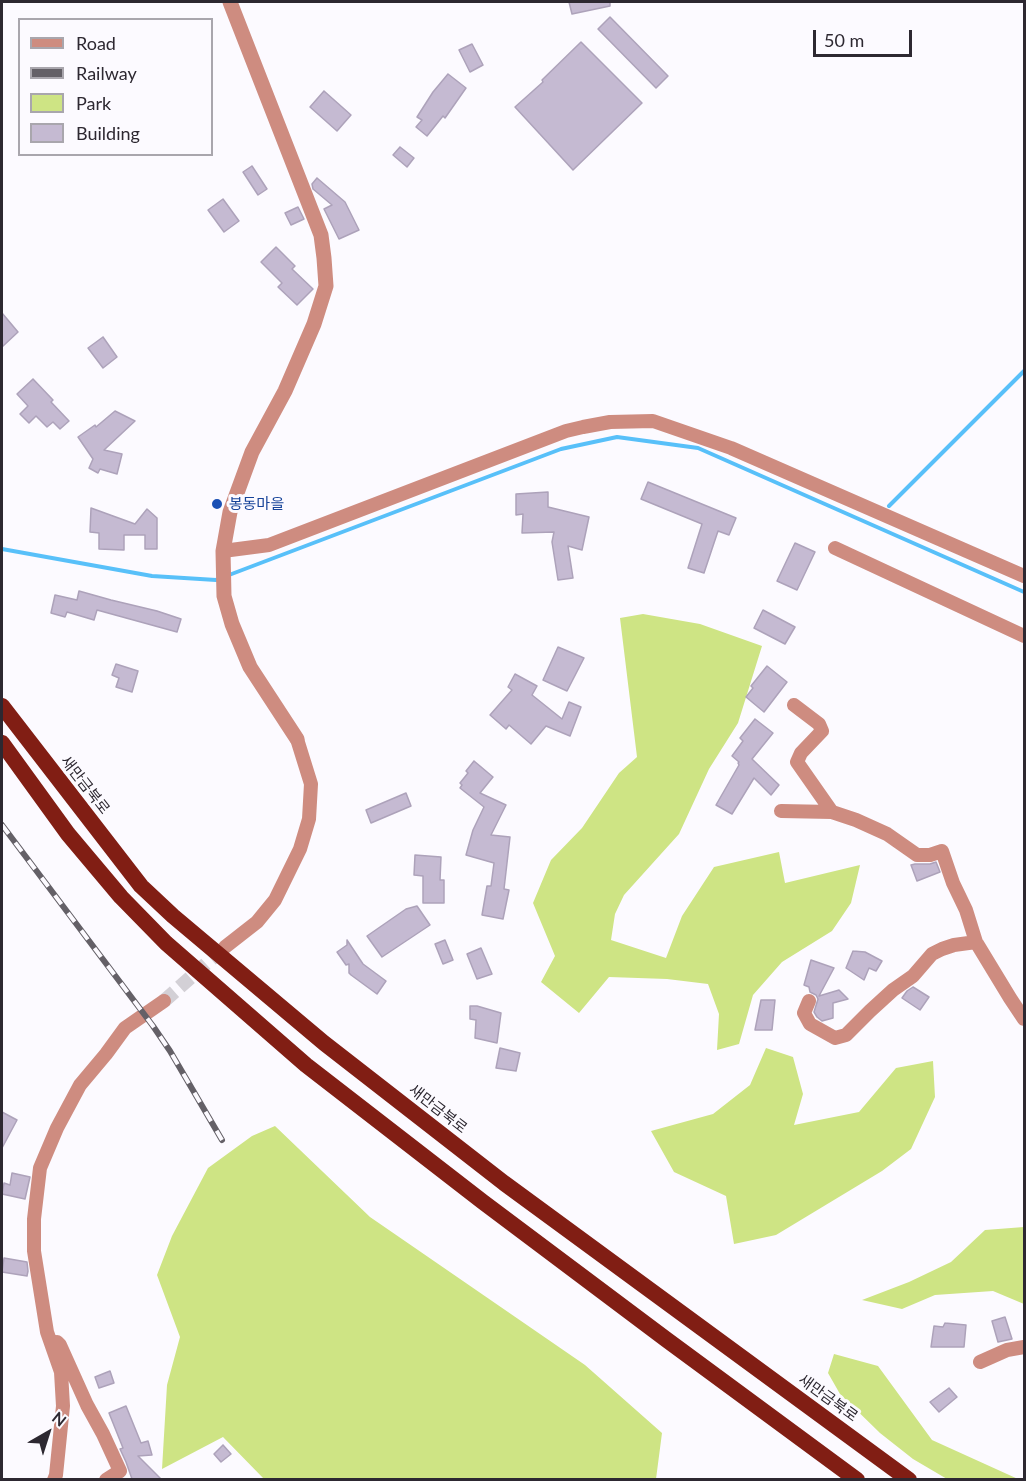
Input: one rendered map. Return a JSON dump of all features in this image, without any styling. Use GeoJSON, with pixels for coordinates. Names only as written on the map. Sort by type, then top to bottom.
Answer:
{"type":"FeatureCollection","features":[{"type":"Feature","properties":{"kind":"highway","name":"새만금북로"},"geometry":{"type":"LineString","coordinates":[[2,706],[141,886],[173,916],[324,1043],[504,1183],[909,1479]]}},
{"type":"Feature","properties":{"kind":"highway"},"geometry":{"type":"LineString","coordinates":[[2,743],[68,834],[121,897],[166,943],[306,1065],[492,1209],[857,1479]]}},
{"type":"Feature","properties":{"kind":"street"},"geometry":{"type":"LineString","coordinates":[[225,947],[257,922],[275,900],[300,849],[309,819],[311,784],[297,739],[250,667],[232,624],[224,596],[224,550],[230,512],[252,452],[285,391],[314,324],[326,286],[321,235],[230,2]]}},
{"type":"Feature","properties":{"kind":"street"},"geometry":{"type":"LineString","coordinates":[[224,550],[269,545],[566,432],[610,422],[653,421],[731,448],[1024,576]]}},
{"type":"Feature","properties":{"kind":"street"},"geometry":{"type":"LineString","coordinates":[[836,548],[1024,636]]}},
{"type":"Feature","properties":{"kind":"street"},"geometry":{"type":"LineString","coordinates":[[794,705],[819,724],[822,731],[801,753],[797,762],[831,812]]}},
{"type":"Feature","properties":{"kind":"street"},"geometry":{"type":"LineString","coordinates":[[781,811],[831,812],[856,820],[886,834],[917,855],[930,855],[942,850],[976,942],[1024,1019]]}},
{"type":"Feature","properties":{"kind":"street"},"geometry":{"type":"LineString","coordinates":[[809,1001],[804,1013],[810,1024],[835,1038],[846,1035],[885,997],[913,976],[932,954],[954,945],[976,942]]}},
{"type":"Feature","properties":{"kind":"street"},"geometry":{"type":"LineString","coordinates":[[54,1479],[63,1406],[61,1372],[47,1332],[34,1251],[34,1219],[40,1168],[57,1128],[80,1085],[125,1028],[164,1001]]}},
{"type":"Feature","properties":{"kind":"street"},"geometry":{"type":"LineString","coordinates":[[47,1332],[60,1345],[87,1405],[104,1434],[123,1475],[106,1479]]}},
{"type":"Feature","properties":{"kind":"street"},"geometry":{"type":"LineString","coordinates":[[980,1362],[1007,1350],[1024,1347]]}},
{"type":"Feature","properties":{"kind":"green space"},"geometry":{"type":"Polygon","coordinates":[[[643,614],[700,624],[762,646],[738,723],[709,769],[679,834],[624,895],[615,914],[611,940],[666,958],[682,916],[714,867],[779,852],[785,883],[860,865],[851,903],[832,931],[782,962],[753,995],[739,1044],[717,1050],[719,1014],[708,984],[667,979],[609,977],[579,1013],[541,982],[555,956],[533,903],[551,860],[582,828],[619,773],[637,757],[620,618],[643,614]]]}},
{"type":"Feature","properties":{"kind":"green space"},"geometry":{"type":"Polygon","coordinates":[[[766,1048],[793,1057],[803,1094],[794,1125],[859,1112],[896,1068],[933,1061],[935,1097],[911,1149],[882,1171],[776,1235],[734,1244],[726,1196],[674,1172],[651,1131],[713,1114],[750,1085],[766,1048]]]}},
{"type":"Feature","properties":{"kind":"green space"},"geometry":{"type":"Polygon","coordinates":[[[275,1126],[370,1217],[585,1365],[662,1433],[656,1479],[264,1479],[223,1437],[162,1469],[167,1385],[180,1337],[157,1275],[172,1236],[208,1168],[252,1136],[275,1126]]]}},
{"type":"Feature","properties":{"kind":"green space"},"geometry":{"type":"Polygon","coordinates":[[[1024,1227],[1024,1304],[993,1291],[935,1295],[902,1309],[862,1300],[909,1282],[951,1262],[985,1230],[1024,1227]]]}},
{"type":"Feature","properties":{"kind":"green space"},"geometry":{"type":"Polygon","coordinates":[[[834,1354],[878,1366],[932,1440],[1018,1479],[947,1479],[913,1459],[880,1433],[840,1394],[828,1373],[834,1354]]]}},
{"type":"Feature","properties":{"kind":"building"},"geometry":{"type":"Polygon","coordinates":[[[569,2],[610,2],[610,6],[572,14],[569,2]]]}},
{"type":"Feature","properties":{"kind":"building"},"geometry":{"type":"Polygon","coordinates":[[[610,17],[668,76],[656,88],[598,29],[610,17]]]}},
{"type":"Feature","properties":{"kind":"building"},"geometry":{"type":"Polygon","coordinates":[[[581,42],[642,103],[573,170],[515,107],[543,82],[542,80],[581,42]]]}},
{"type":"Feature","properties":{"kind":"building"},"geometry":{"type":"Polygon","coordinates":[[[472,44],[483,65],[470,72],[459,50],[472,44]]]}},
{"type":"Feature","properties":{"kind":"building"},"geometry":{"type":"Polygon","coordinates":[[[448,74],[466,88],[445,118],[443,116],[427,136],[416,127],[422,120],[417,117],[448,74]]]}},
{"type":"Feature","properties":{"kind":"building"},"geometry":{"type":"Polygon","coordinates":[[[324,91],[351,115],[337,131],[310,107],[324,91]]]}},
{"type":"Feature","properties":{"kind":"building"},"geometry":{"type":"Polygon","coordinates":[[[400,147],[414,158],[407,167],[393,155],[400,147]]]}},
{"type":"Feature","properties":{"kind":"building"},"geometry":{"type":"Polygon","coordinates":[[[252,166],[267,189],[258,195],[243,172],[252,166]]]}},
{"type":"Feature","properties":{"kind":"building"},"geometry":{"type":"Polygon","coordinates":[[[317,178],[345,202],[359,230],[339,239],[324,209],[332,205],[313,189],[312,184],[317,178]]]}},
{"type":"Feature","properties":{"kind":"building"},"geometry":{"type":"Polygon","coordinates":[[[223,199],[239,221],[224,232],[208,210],[223,199]]]}},
{"type":"Feature","properties":{"kind":"building"},"geometry":{"type":"Polygon","coordinates":[[[298,207],[304,219],[291,225],[285,213],[298,207]]]}},
{"type":"Feature","properties":{"kind":"building"},"geometry":{"type":"Polygon","coordinates":[[[276,247],[295,266],[292,269],[313,289],[297,305],[278,287],[282,283],[261,262],[276,247]]]}},
{"type":"Feature","properties":{"kind":"building"},"geometry":{"type":"Polygon","coordinates":[[[2,313],[18,332],[2,347],[2,313]]]}},
{"type":"Feature","properties":{"kind":"building"},"geometry":{"type":"Polygon","coordinates":[[[103,337],[117,357],[103,368],[88,348],[103,337]]]}},
{"type":"Feature","properties":{"kind":"building"},"geometry":{"type":"Polygon","coordinates":[[[33,379],[69,421],[60,429],[53,422],[47,427],[36,416],[29,423],[20,414],[28,406],[17,394],[33,379]]]}},
{"type":"Feature","properties":{"kind":"building"},"geometry":{"type":"Polygon","coordinates":[[[115,411],[135,421],[104,450],[122,454],[117,474],[100,469],[98,473],[89,468],[93,459],[78,437],[95,425],[96,427],[115,411]]]}},
{"type":"Feature","properties":{"kind":"building"},"geometry":{"type":"Polygon","coordinates":[[[648,482],[736,518],[729,535],[718,531],[704,573],[688,568],[702,524],[641,499],[648,482]]]}},
{"type":"Feature","properties":{"kind":"building"},"geometry":{"type":"Polygon","coordinates":[[[548,492],[548,507],[589,517],[582,550],[568,546],[573,578],[558,580],[552,542],[554,532],[522,533],[523,514],[516,515],[516,494],[548,492]]]}},
{"type":"Feature","properties":{"kind":"building"},"geometry":{"type":"Polygon","coordinates":[[[91,508],[135,524],[147,509],[157,518],[157,549],[145,549],[145,535],[124,535],[124,550],[99,549],[99,533],[90,532],[91,508]]]}},
{"type":"Feature","properties":{"kind":"building"},"geometry":{"type":"Polygon","coordinates":[[[795,543],[815,552],[797,590],[777,581],[795,543]]]}},
{"type":"Feature","properties":{"kind":"building"},"geometry":{"type":"Polygon","coordinates":[[[79,591],[181,619],[177,632],[97,610],[94,620],[67,612],[65,617],[51,613],[55,595],[77,600],[79,591]]]}},
{"type":"Feature","properties":{"kind":"building"},"geometry":{"type":"Polygon","coordinates":[[[763,610],[795,627],[785,644],[754,628],[763,610]]]}},
{"type":"Feature","properties":{"kind":"building"},"geometry":{"type":"Polygon","coordinates":[[[558,647],[584,658],[567,691],[543,680],[558,647]]]}},
{"type":"Feature","properties":{"kind":"building"},"geometry":{"type":"Polygon","coordinates":[[[116,664],[138,671],[132,692],[116,687],[119,678],[112,675],[116,664]]]}},
{"type":"Feature","properties":{"kind":"building"},"geometry":{"type":"Polygon","coordinates":[[[767,666],[787,682],[764,712],[746,697],[753,688],[751,686],[767,666]]]}},
{"type":"Feature","properties":{"kind":"building"},"geometry":{"type":"Polygon","coordinates":[[[515,674],[537,686],[532,695],[562,719],[569,702],[581,707],[570,736],[546,726],[531,744],[509,725],[506,729],[490,715],[512,690],[508,687],[515,674]]]}},
{"type":"Feature","properties":{"kind":"building"},"geometry":{"type":"Polygon","coordinates":[[[755,719],[773,733],[752,759],[779,785],[771,795],[754,778],[732,814],[716,805],[739,765],[739,762],[732,756],[743,741],[740,738],[755,719]]]}},
{"type":"Feature","properties":{"kind":"building"},"geometry":{"type":"Polygon","coordinates":[[[474,761],[493,777],[480,793],[506,805],[491,835],[510,837],[504,889],[509,890],[503,919],[482,915],[487,886],[491,886],[494,863],[466,855],[473,830],[484,807],[460,788],[462,785],[460,783],[468,773],[466,771],[474,761]]]}},
{"type":"Feature","properties":{"kind":"building"},"geometry":{"type":"Polygon","coordinates":[[[406,793],[411,806],[371,823],[366,810],[406,793]]]}},
{"type":"Feature","properties":{"kind":"building"},"geometry":{"type":"Polygon","coordinates":[[[415,855],[441,857],[440,880],[444,880],[444,903],[423,903],[423,876],[414,875],[415,855]]]}},
{"type":"Feature","properties":{"kind":"building"},"geometry":{"type":"Polygon","coordinates":[[[936,862],[940,872],[917,881],[911,865],[936,862]]]}},
{"type":"Feature","properties":{"kind":"building"},"geometry":{"type":"Polygon","coordinates":[[[417,906],[430,925],[382,957],[367,936],[406,909],[417,906]]]}},
{"type":"Feature","properties":{"kind":"building"},"geometry":{"type":"Polygon","coordinates":[[[347,940],[363,964],[386,981],[377,994],[349,973],[349,964],[346,965],[337,952],[347,945],[347,940]]]}},
{"type":"Feature","properties":{"kind":"building"},"geometry":{"type":"Polygon","coordinates":[[[445,940],[453,960],[443,964],[435,944],[445,940]]]}},
{"type":"Feature","properties":{"kind":"building"},"geometry":{"type":"Polygon","coordinates":[[[481,948],[492,974],[477,979],[467,954],[481,948]]]}},
{"type":"Feature","properties":{"kind":"building"},"geometry":{"type":"Polygon","coordinates":[[[853,951],[865,952],[882,961],[876,971],[869,968],[864,980],[846,968],[853,951]]]}},
{"type":"Feature","properties":{"kind":"building"},"geometry":{"type":"Polygon","coordinates":[[[811,960],[834,968],[819,996],[839,990],[848,999],[833,1003],[833,1018],[822,1021],[814,1012],[818,999],[810,992],[809,987],[804,985],[811,960]]]}},
{"type":"Feature","properties":{"kind":"building"},"geometry":{"type":"Polygon","coordinates":[[[913,987],[929,997],[920,1010],[902,998],[913,987]]]}},
{"type":"Feature","properties":{"kind":"building"},"geometry":{"type":"Polygon","coordinates":[[[761,1000],[775,1000],[772,1030],[755,1030],[761,1000]]]}},
{"type":"Feature","properties":{"kind":"building"},"geometry":{"type":"Polygon","coordinates":[[[470,1006],[501,1013],[497,1043],[475,1038],[476,1020],[470,1019],[470,1006]]]}},
{"type":"Feature","properties":{"kind":"building"},"geometry":{"type":"Polygon","coordinates":[[[500,1048],[520,1053],[516,1071],[496,1068],[500,1048]]]}},
{"type":"Feature","properties":{"kind":"building"},"geometry":{"type":"Polygon","coordinates":[[[2,1112],[17,1120],[2,1148],[2,1112]]]}},
{"type":"Feature","properties":{"kind":"building"},"geometry":{"type":"Polygon","coordinates":[[[12,1173],[30,1177],[25,1199],[2,1194],[4,1183],[10,1185],[12,1173]]]}},
{"type":"Feature","properties":{"kind":"building"},"geometry":{"type":"Polygon","coordinates":[[[4,1258],[27,1262],[27,1276],[2,1272],[4,1258]]]}},
{"type":"Feature","properties":{"kind":"building"},"geometry":{"type":"Polygon","coordinates":[[[1005,1317],[1012,1339],[998,1342],[992,1321],[1005,1317]]]}},
{"type":"Feature","properties":{"kind":"building"},"geometry":{"type":"Polygon","coordinates":[[[945,1323],[966,1325],[964,1347],[931,1347],[934,1326],[943,1327],[945,1323]]]}},
{"type":"Feature","properties":{"kind":"building"},"geometry":{"type":"Polygon","coordinates":[[[110,1371],[114,1383],[99,1388],[95,1377],[110,1371]]]}},
{"type":"Feature","properties":{"kind":"building"},"geometry":{"type":"Polygon","coordinates":[[[949,1388],[957,1397],[939,1412],[930,1402],[949,1388]]]}},
{"type":"Feature","properties":{"kind":"building"},"geometry":{"type":"Polygon","coordinates":[[[126,1406],[141,1443],[148,1441],[152,1455],[138,1456],[161,1479],[132,1479],[109,1413],[126,1406]]]}},
{"type":"Feature","properties":{"kind":"building"},"geometry":{"type":"Polygon","coordinates":[[[223,1445],[231,1454],[221,1462],[214,1454],[223,1445]]]}},
{"type":"Feature","properties":{"kind":"waterway"},"geometry":{"type":"LineString","coordinates":[[889,506],[1024,371]]}},
{"type":"Feature","properties":{"kind":"waterway"},"geometry":{"type":"LineString","coordinates":[[229,575],[561,449],[617,437],[698,448],[1024,592]]}},
{"type":"Feature","properties":{"kind":"waterway"},"geometry":{"type":"LineString","coordinates":[[2,549],[152,576],[219,579]]}},
{"type":"Feature","properties":{"kind":"tunnel"},"geometry":{"type":"LineString","coordinates":[[164,1001],[225,947]]}},
{"type":"Feature","properties":{"kind":"railway"},"geometry":{"type":"LineString","coordinates":[[2,825],[153,1026],[222,1140]]}},
{"type":"Feature","properties":{"kind":"place","name":"봉동마을"},"geometry":{"type":"Point","coordinates":[217,504]}}]}
